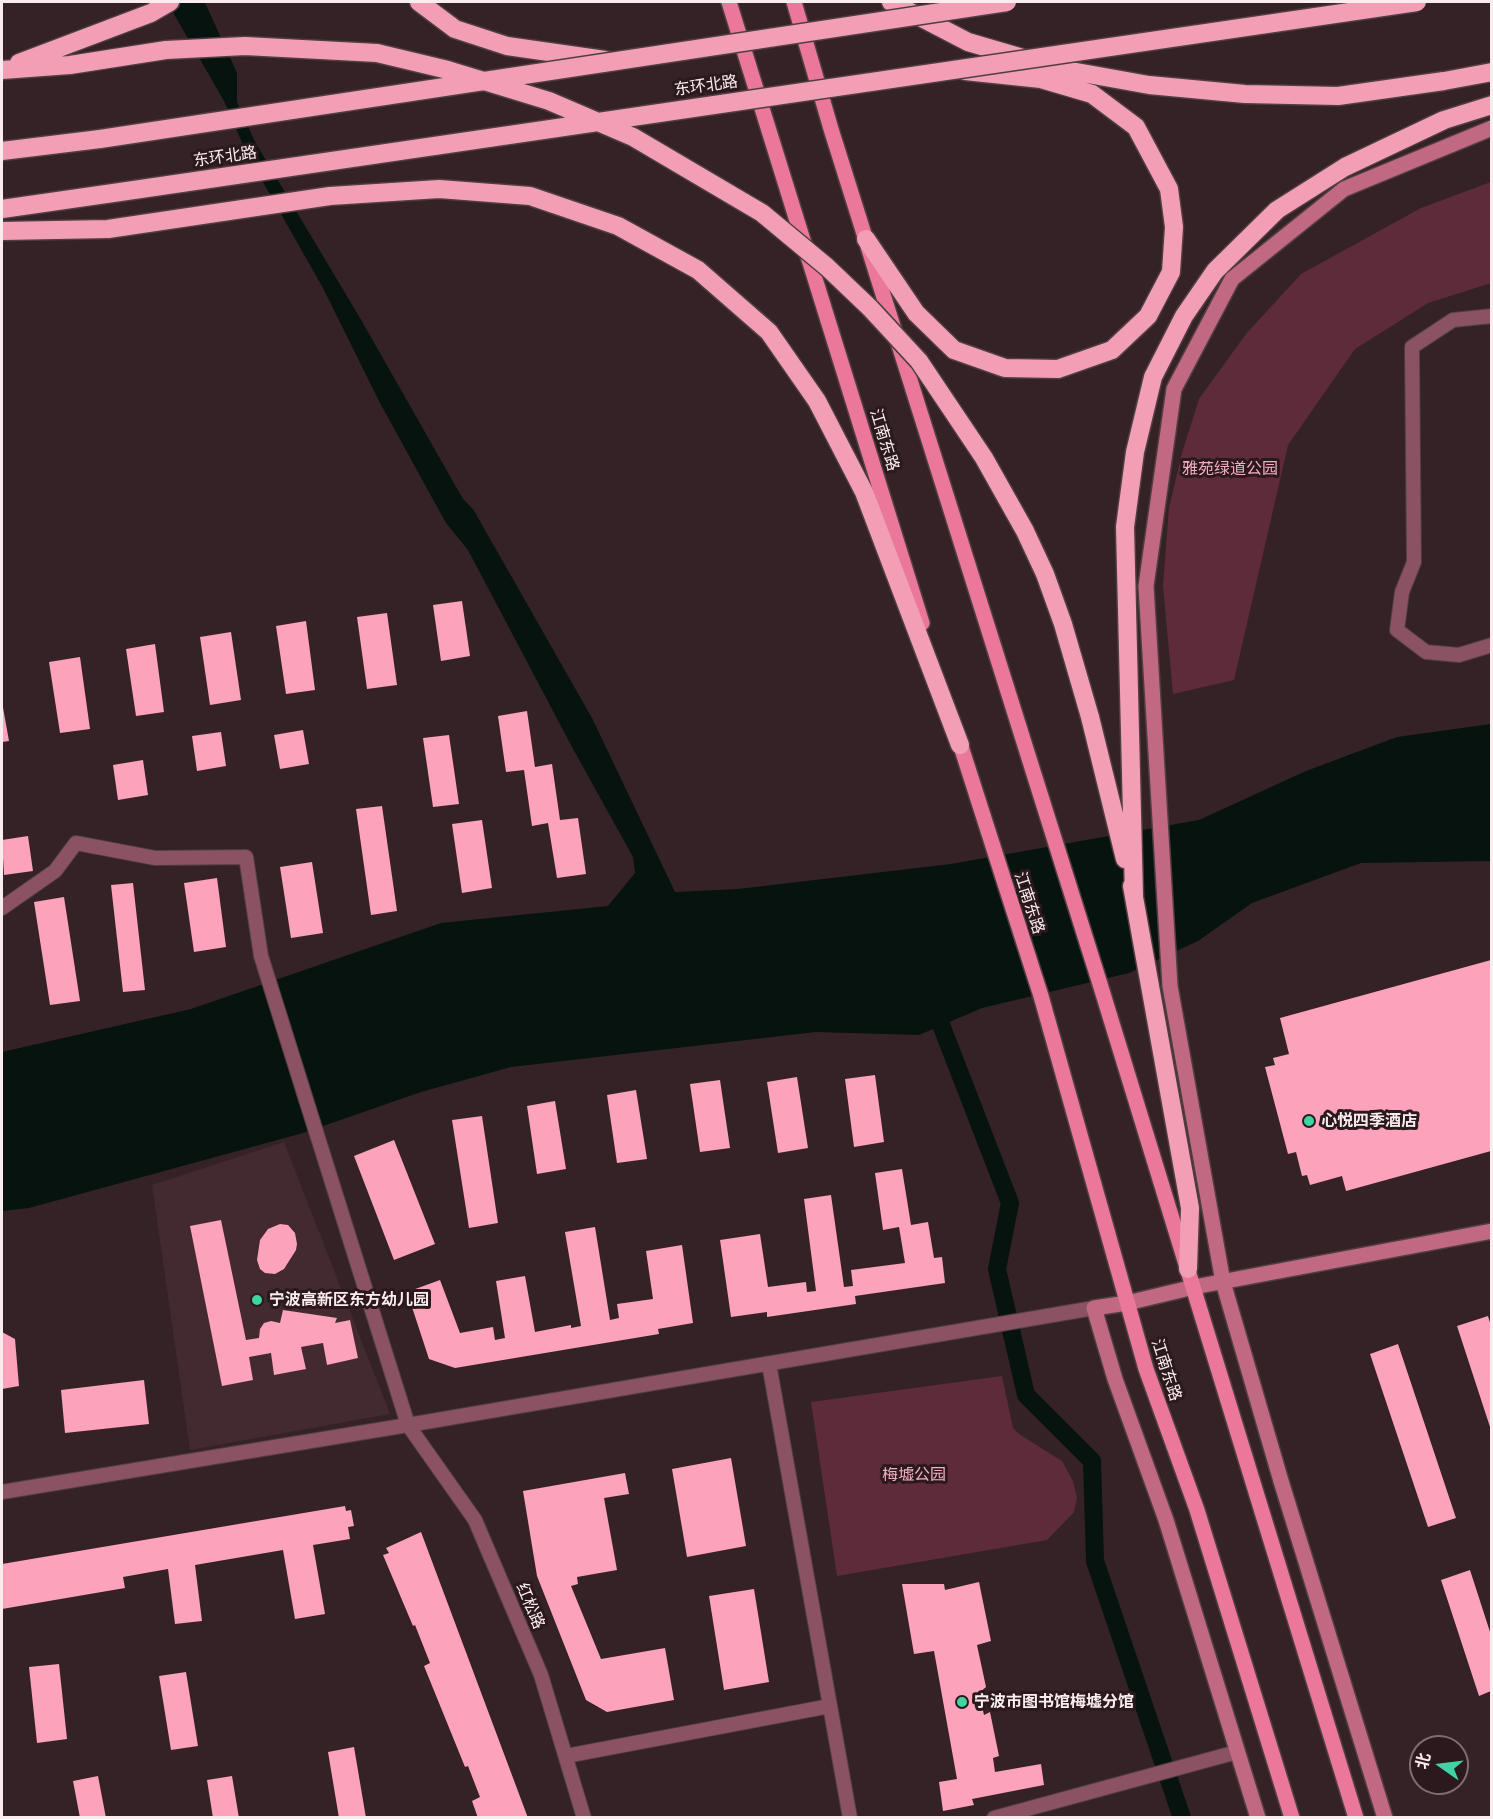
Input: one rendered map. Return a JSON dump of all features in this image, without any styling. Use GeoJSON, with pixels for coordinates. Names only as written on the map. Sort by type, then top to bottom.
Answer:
{"type":"FeatureCollection","features":[{"type":"Feature","properties":{"kind":"highway"},"geometry":{"type":"LineString","coordinates":[[2,70],[151,13],[170,2]]}},
{"type":"Feature","properties":{"kind":"highway"},"geometry":{"type":"LineString","coordinates":[[419,2],[455,29],[507,46],[613,61]]}},
{"type":"Feature","properties":{"kind":"highway"},"geometry":{"type":"LineString","coordinates":[[891,2],[968,42],[1060,69],[1149,85],[1245,94],[1338,96],[1491,72]]}},
{"type":"Feature","properties":{"kind":"highway"},"geometry":{"type":"LineString","coordinates":[[2,151],[100,139],[1007,2]]}},
{"type":"Feature","properties":{"kind":"highway","name":"东环北路"},"geometry":{"type":"LineString","coordinates":[[2,208],[1417,2]]}},
{"type":"Feature","properties":{"kind":"highway"},"geometry":{"type":"LineString","coordinates":[[2,70],[70,65],[166,50],[244,46],[377,53],[448,70],[549,101],[633,136],[762,213],[827,267],[870,308],[919,361],[984,458],[1025,531],[1045,574],[1123,816]]}},
{"type":"Feature","properties":{"kind":"highway"},"geometry":{"type":"LineString","coordinates":[[866,239],[916,313],[954,350],[1005,368],[1058,369],[1112,350],[1148,316],[1171,272],[1174,227],[1169,189],[1136,127],[1092,94],[1041,79],[952,70]]}},
{"type":"Feature","properties":{"kind":"highway"},"geometry":{"type":"LineString","coordinates":[[1188,1269],[1190,1208],[1134,896],[1123,816],[1125,527],[1135,452],[1154,376],[1184,316],[1215,271],[1277,210],[1345,167],[1444,120],[1491,105]]}},
{"type":"Feature","properties":{"kind":"highway"},"geometry":{"type":"LineString","coordinates":[[2,231],[108,229],[330,196],[439,189],[530,196],[618,226],[698,270],[769,332],[817,400],[864,492],[960,745]]}},
{"type":"Feature","properties":{"kind":"main road","name":"江南东路"},"geometry":{"type":"LineString","coordinates":[[729,2],[991,844],[1041,996],[1146,1369],[1197,1510],[1292,1818]]}},
{"type":"Feature","properties":{"kind":"main road"},"geometry":{"type":"LineString","coordinates":[[794,2],[831,129],[1194,1287],[1356,1818]]}},
{"type":"Feature","properties":{"kind":"main road"},"geometry":{"type":"LineString","coordinates":[[1385,1818],[1281,1481],[1223,1282],[1170,986],[1146,586],[1174,388],[1232,279],[1344,189],[1491,128]]}},
{"type":"Feature","properties":{"kind":"main road"},"geometry":{"type":"LineString","coordinates":[[1258,1818],[1166,1520],[1115,1379],[1094,1308],[1491,1231]]}},
{"type":"Feature","properties":{"kind":"street"},"geometry":{"type":"LineString","coordinates":[[1491,316],[1453,320],[1412,347],[1414,562],[1402,592],[1397,630],[1426,652],[1459,655],[1491,645]]}},
{"type":"Feature","properties":{"kind":"street","name":"红松路"},"geometry":{"type":"LineString","coordinates":[[2,908],[55,871],[76,843],[155,858],[246,857],[261,956],[408,1425],[475,1520],[541,1675],[585,1818]]}},
{"type":"Feature","properties":{"kind":"street"},"geometry":{"type":"LineString","coordinates":[[2,1492],[1094,1308]]}},
{"type":"Feature","properties":{"kind":"street"},"geometry":{"type":"LineString","coordinates":[[769,1364],[850,1818]]}},
{"type":"Feature","properties":{"kind":"street"},"geometry":{"type":"LineString","coordinates":[[566,1756],[830,1706]]}},
{"type":"Feature","properties":{"kind":"street"},"geometry":{"type":"LineString","coordinates":[[994,1818],[1238,1752]]}},
{"type":"Feature","properties":{"kind":"shaded area"},"geometry":{"type":"Polygon","coordinates":[[[167,2],[204,2],[207,7],[237,73],[237,102],[255,142],[360,318],[463,499],[473,509],[592,718],[675,892],[738,889],[951,864],[1199,820],[1306,771],[1397,737],[1491,724],[1491,861],[1361,863],[1252,903],[1198,941],[1129,973],[982,1008],[919,1035],[816,1032],[511,1067],[421,1092],[303,1133],[29,1208],[2,1211],[2,1052],[191,1009],[441,923],[608,906],[635,873],[633,857],[468,550],[446,523],[380,403],[323,288],[247,154],[224,101],[167,2]]]}},
{"type":"Feature","properties":{"kind":"shaded area","name":"宁波高新区东方幼儿园"},"geometry":{"type":"Polygon","coordinates":[[[284,1142],[390,1414],[190,1450],[152,1185],[284,1142]]]}},
{"type":"Feature","properties":{"kind":"green space","name":"雅苑绿道公园"},"geometry":{"type":"Polygon","coordinates":[[[1491,182],[1491,283],[1428,303],[1355,349],[1288,445],[1234,680],[1173,694],[1163,586],[1169,508],[1182,453],[1199,399],[1246,334],[1301,274],[1421,208],[1491,182]]]}},
{"type":"Feature","properties":{"kind":"green space","name":"梅墟公园"},"geometry":{"type":"Polygon","coordinates":[[[1002,1376],[1013,1428],[1062,1461],[1073,1481],[1077,1498],[1074,1512],[1047,1540],[837,1576],[811,1402],[1002,1376]]]}},
{"type":"Feature","properties":{"kind":"building"},"geometry":{"type":"Polygon","coordinates":[[[462,601],[470,656],[441,661],[433,605],[462,601]]]}},
{"type":"Feature","properties":{"kind":"building"},"geometry":{"type":"Polygon","coordinates":[[[387,613],[397,685],[367,689],[357,617],[387,613]]]}},
{"type":"Feature","properties":{"kind":"building"},"geometry":{"type":"Polygon","coordinates":[[[306,621],[315,690],[286,694],[276,626],[306,621]]]}},
{"type":"Feature","properties":{"kind":"building"},"geometry":{"type":"Polygon","coordinates":[[[231,632],[241,700],[210,705],[200,637],[231,632]]]}},
{"type":"Feature","properties":{"kind":"building"},"geometry":{"type":"Polygon","coordinates":[[[155,644],[164,712],[136,716],[126,649],[155,644]]]}},
{"type":"Feature","properties":{"kind":"building"},"geometry":{"type":"Polygon","coordinates":[[[80,657],[90,729],[60,733],[49,662],[80,657]]]}},
{"type":"Feature","properties":{"kind":"building"},"geometry":{"type":"Polygon","coordinates":[[[2,702],[9,741],[2,742],[2,702]]]}},
{"type":"Feature","properties":{"kind":"building"},"geometry":{"type":"Polygon","coordinates":[[[527,711],[535,767],[552,764],[560,820],[578,818],[586,874],[557,878],[548,823],[532,826],[524,770],[506,772],[498,716],[527,711]]]}},
{"type":"Feature","properties":{"kind":"building"},"geometry":{"type":"Polygon","coordinates":[[[303,730],[309,764],[280,769],[274,735],[303,730]]]}},
{"type":"Feature","properties":{"kind":"building"},"geometry":{"type":"Polygon","coordinates":[[[221,732],[226,766],[197,771],[192,736],[221,732]]]}},
{"type":"Feature","properties":{"kind":"building"},"geometry":{"type":"Polygon","coordinates":[[[449,735],[459,804],[433,807],[423,738],[449,735]]]}},
{"type":"Feature","properties":{"kind":"building"},"geometry":{"type":"Polygon","coordinates":[[[143,760],[148,795],[118,800],[113,765],[143,760]]]}},
{"type":"Feature","properties":{"kind":"building"},"geometry":{"type":"Polygon","coordinates":[[[382,806],[397,911],[371,915],[356,809],[382,806]]]}},
{"type":"Feature","properties":{"kind":"building"},"geometry":{"type":"Polygon","coordinates":[[[482,820],[492,888],[462,893],[452,824],[482,820]]]}},
{"type":"Feature","properties":{"kind":"building"},"geometry":{"type":"Polygon","coordinates":[[[28,836],[33,871],[4,875],[2,840],[28,836]]]}},
{"type":"Feature","properties":{"kind":"building"},"geometry":{"type":"Polygon","coordinates":[[[312,862],[323,933],[291,938],[280,867],[312,862]]]}},
{"type":"Feature","properties":{"kind":"building"},"geometry":{"type":"Polygon","coordinates":[[[217,878],[226,947],[194,952],[184,883],[217,878]]]}},
{"type":"Feature","properties":{"kind":"building"},"geometry":{"type":"Polygon","coordinates":[[[133,883],[145,990],[123,992],[111,885],[133,883]]]}},
{"type":"Feature","properties":{"kind":"building"},"geometry":{"type":"Polygon","coordinates":[[[64,897],[80,1001],[50,1005],[34,902],[64,897]]]}},
{"type":"Feature","properties":{"kind":"building"},"geometry":{"type":"Polygon","coordinates":[[[1491,960],[1491,1151],[1346,1191],[1342,1176],[1310,1185],[1307,1175],[1302,1176],[1296,1152],[1288,1154],[1265,1067],[1275,1065],[1273,1058],[1289,1054],[1280,1018],[1491,960]]]}},
{"type":"Feature","properties":{"kind":"building"},"geometry":{"type":"Polygon","coordinates":[[[875,1075],[884,1142],[854,1147],[845,1079],[875,1075]]]}},
{"type":"Feature","properties":{"kind":"building"},"geometry":{"type":"Polygon","coordinates":[[[797,1077],[808,1148],[778,1153],[767,1082],[797,1077]]]}},
{"type":"Feature","properties":{"kind":"building"},"geometry":{"type":"Polygon","coordinates":[[[720,1080],[730,1148],[700,1152],[690,1084],[720,1080]]]}},
{"type":"Feature","properties":{"kind":"building"},"geometry":{"type":"Polygon","coordinates":[[[636,1090],[647,1159],[617,1163],[607,1095],[636,1090]]]}},
{"type":"Feature","properties":{"kind":"building"},"geometry":{"type":"Polygon","coordinates":[[[555,1101],[566,1169],[537,1174],[527,1106],[555,1101]]]}},
{"type":"Feature","properties":{"kind":"building"},"geometry":{"type":"Polygon","coordinates":[[[482,1116],[498,1223],[469,1228],[452,1120],[482,1116]]]}},
{"type":"Feature","properties":{"kind":"building"},"geometry":{"type":"Polygon","coordinates":[[[394,1140],[435,1244],[394,1260],[354,1156],[394,1140]]]}},
{"type":"Feature","properties":{"kind":"building"},"geometry":{"type":"Polygon","coordinates":[[[902,1169],[911,1225],[928,1222],[934,1258],[942,1257],[945,1283],[855,1296],[856,1304],[767,1317],[767,1312],[731,1317],[720,1240],[760,1234],[768,1287],[806,1282],[807,1292],[816,1291],[804,1199],[831,1195],[844,1287],[853,1286],[851,1270],[905,1263],[899,1227],[883,1230],[875,1173],[902,1169]]]}},
{"type":"Feature","properties":{"kind":"building"},"geometry":{"type":"Polygon","coordinates":[[[221,1220],[246,1340],[259,1338],[260,1329],[264,1323],[271,1321],[280,1323],[283,1310],[337,1318],[335,1323],[350,1320],[358,1358],[327,1365],[323,1343],[301,1347],[306,1369],[274,1375],[271,1353],[249,1357],[253,1380],[222,1386],[190,1226],[221,1220]]]}},
{"type":"Feature","properties":{"kind":"building"},"geometry":{"type":"Polygon","coordinates":[[[280,1224],[288,1225],[295,1233],[296,1250],[284,1269],[275,1274],[265,1273],[260,1269],[257,1260],[260,1240],[268,1229],[280,1224]]]}},
{"type":"Feature","properties":{"kind":"building"},"geometry":{"type":"Polygon","coordinates":[[[595,1227],[610,1320],[619,1318],[617,1304],[653,1299],[646,1251],[682,1245],[693,1323],[658,1329],[659,1334],[455,1368],[429,1359],[407,1292],[440,1280],[460,1333],[493,1327],[495,1340],[505,1338],[496,1281],[525,1276],[535,1332],[571,1325],[571,1328],[581,1326],[565,1232],[595,1227]]]}},
{"type":"Feature","properties":{"kind":"building"},"geometry":{"type":"Polygon","coordinates":[[[1488,1316],[1491,1326],[1491,1430],[1457,1326],[1488,1316]]]}},
{"type":"Feature","properties":{"kind":"building"},"geometry":{"type":"Polygon","coordinates":[[[2,1332],[15,1339],[19,1386],[2,1389],[2,1332]]]}},
{"type":"Feature","properties":{"kind":"building"},"geometry":{"type":"Polygon","coordinates":[[[1398,1344],[1456,1518],[1428,1527],[1370,1354],[1398,1344]]]}},
{"type":"Feature","properties":{"kind":"building"},"geometry":{"type":"Polygon","coordinates":[[[144,1380],[149,1424],[65,1433],[61,1390],[144,1380]]]}},
{"type":"Feature","properties":{"kind":"building"},"geometry":{"type":"Polygon","coordinates":[[[731,1458],[746,1546],[687,1557],[672,1469],[731,1458]]]}},
{"type":"Feature","properties":{"kind":"building"},"geometry":{"type":"Polygon","coordinates":[[[625,1473],[629,1494],[604,1498],[617,1570],[577,1577],[578,1584],[571,1586],[601,1659],[665,1648],[674,1700],[607,1712],[586,1700],[537,1576],[523,1491],[625,1473]]]}},
{"type":"Feature","properties":{"kind":"building"},"geometry":{"type":"Polygon","coordinates":[[[345,1506],[346,1511],[351,1510],[354,1526],[348,1527],[350,1539],[313,1545],[325,1614],[295,1619],[283,1550],[195,1565],[202,1621],[175,1624],[168,1569],[123,1577],[125,1588],[2,1609],[2,1564],[345,1506]]]}},
{"type":"Feature","properties":{"kind":"building"},"geometry":{"type":"Polygon","coordinates":[[[421,1532],[528,1818],[478,1818],[472,1801],[480,1797],[468,1766],[465,1767],[424,1666],[430,1663],[415,1625],[413,1626],[383,1555],[389,1553],[386,1548],[421,1532]]]}},
{"type":"Feature","properties":{"kind":"building"},"geometry":{"type":"Polygon","coordinates":[[[1470,1570],[1491,1635],[1491,1691],[1479,1696],[1441,1580],[1470,1570]]]}},
{"type":"Feature","properties":{"kind":"building","name":"宁波市图书馆梅墟分馆"},"geometry":{"type":"Polygon","coordinates":[[[979,1582],[991,1641],[977,1645],[986,1687],[979,1693],[984,1715],[990,1712],[999,1756],[993,1758],[995,1772],[1041,1764],[1044,1785],[972,1799],[974,1805],[943,1811],[939,1782],[957,1779],[934,1651],[914,1654],[902,1584],[944,1584],[945,1590],[979,1582]]]}},
{"type":"Feature","properties":{"kind":"building"},"geometry":{"type":"Polygon","coordinates":[[[754,1589],[769,1682],[724,1690],[709,1596],[754,1589]]]}},
{"type":"Feature","properties":{"kind":"building"},"geometry":{"type":"Polygon","coordinates":[[[59,1664],[67,1739],[37,1743],[29,1667],[59,1664]]]}},
{"type":"Feature","properties":{"kind":"building"},"geometry":{"type":"Polygon","coordinates":[[[186,1672],[198,1746],[171,1750],[159,1676],[186,1672]]]}},
{"type":"Feature","properties":{"kind":"building"},"geometry":{"type":"Polygon","coordinates":[[[354,1747],[366,1818],[339,1818],[328,1752],[354,1747]]]}},
{"type":"Feature","properties":{"kind":"building"},"geometry":{"type":"Polygon","coordinates":[[[98,1776],[106,1818],[80,1818],[73,1781],[98,1776]]]}},
{"type":"Feature","properties":{"kind":"building"},"geometry":{"type":"Polygon","coordinates":[[[232,1776],[239,1818],[213,1818],[207,1780],[232,1776]]]}},
{"type":"Feature","properties":{"kind":"waterway"},"geometry":{"type":"LineString","coordinates":[[933,1004],[1010,1203],[997,1269],[1026,1395],[1092,1461],[1095,1561],[1182,1818]]}},
{"type":"Feature","properties":{"kind":"place","name":"心悦四季酒店"},"geometry":{"type":"Point","coordinates":[1309,1121]}},
{"type":"Feature","properties":{"kind":"place","name":"宁波高新区东方幼儿园"},"geometry":{"type":"Point","coordinates":[257,1300]}},
{"type":"Feature","properties":{"kind":"place","name":"宁波市图书馆梅墟分馆"},"geometry":{"type":"Point","coordinates":[962,1702]}}]}
